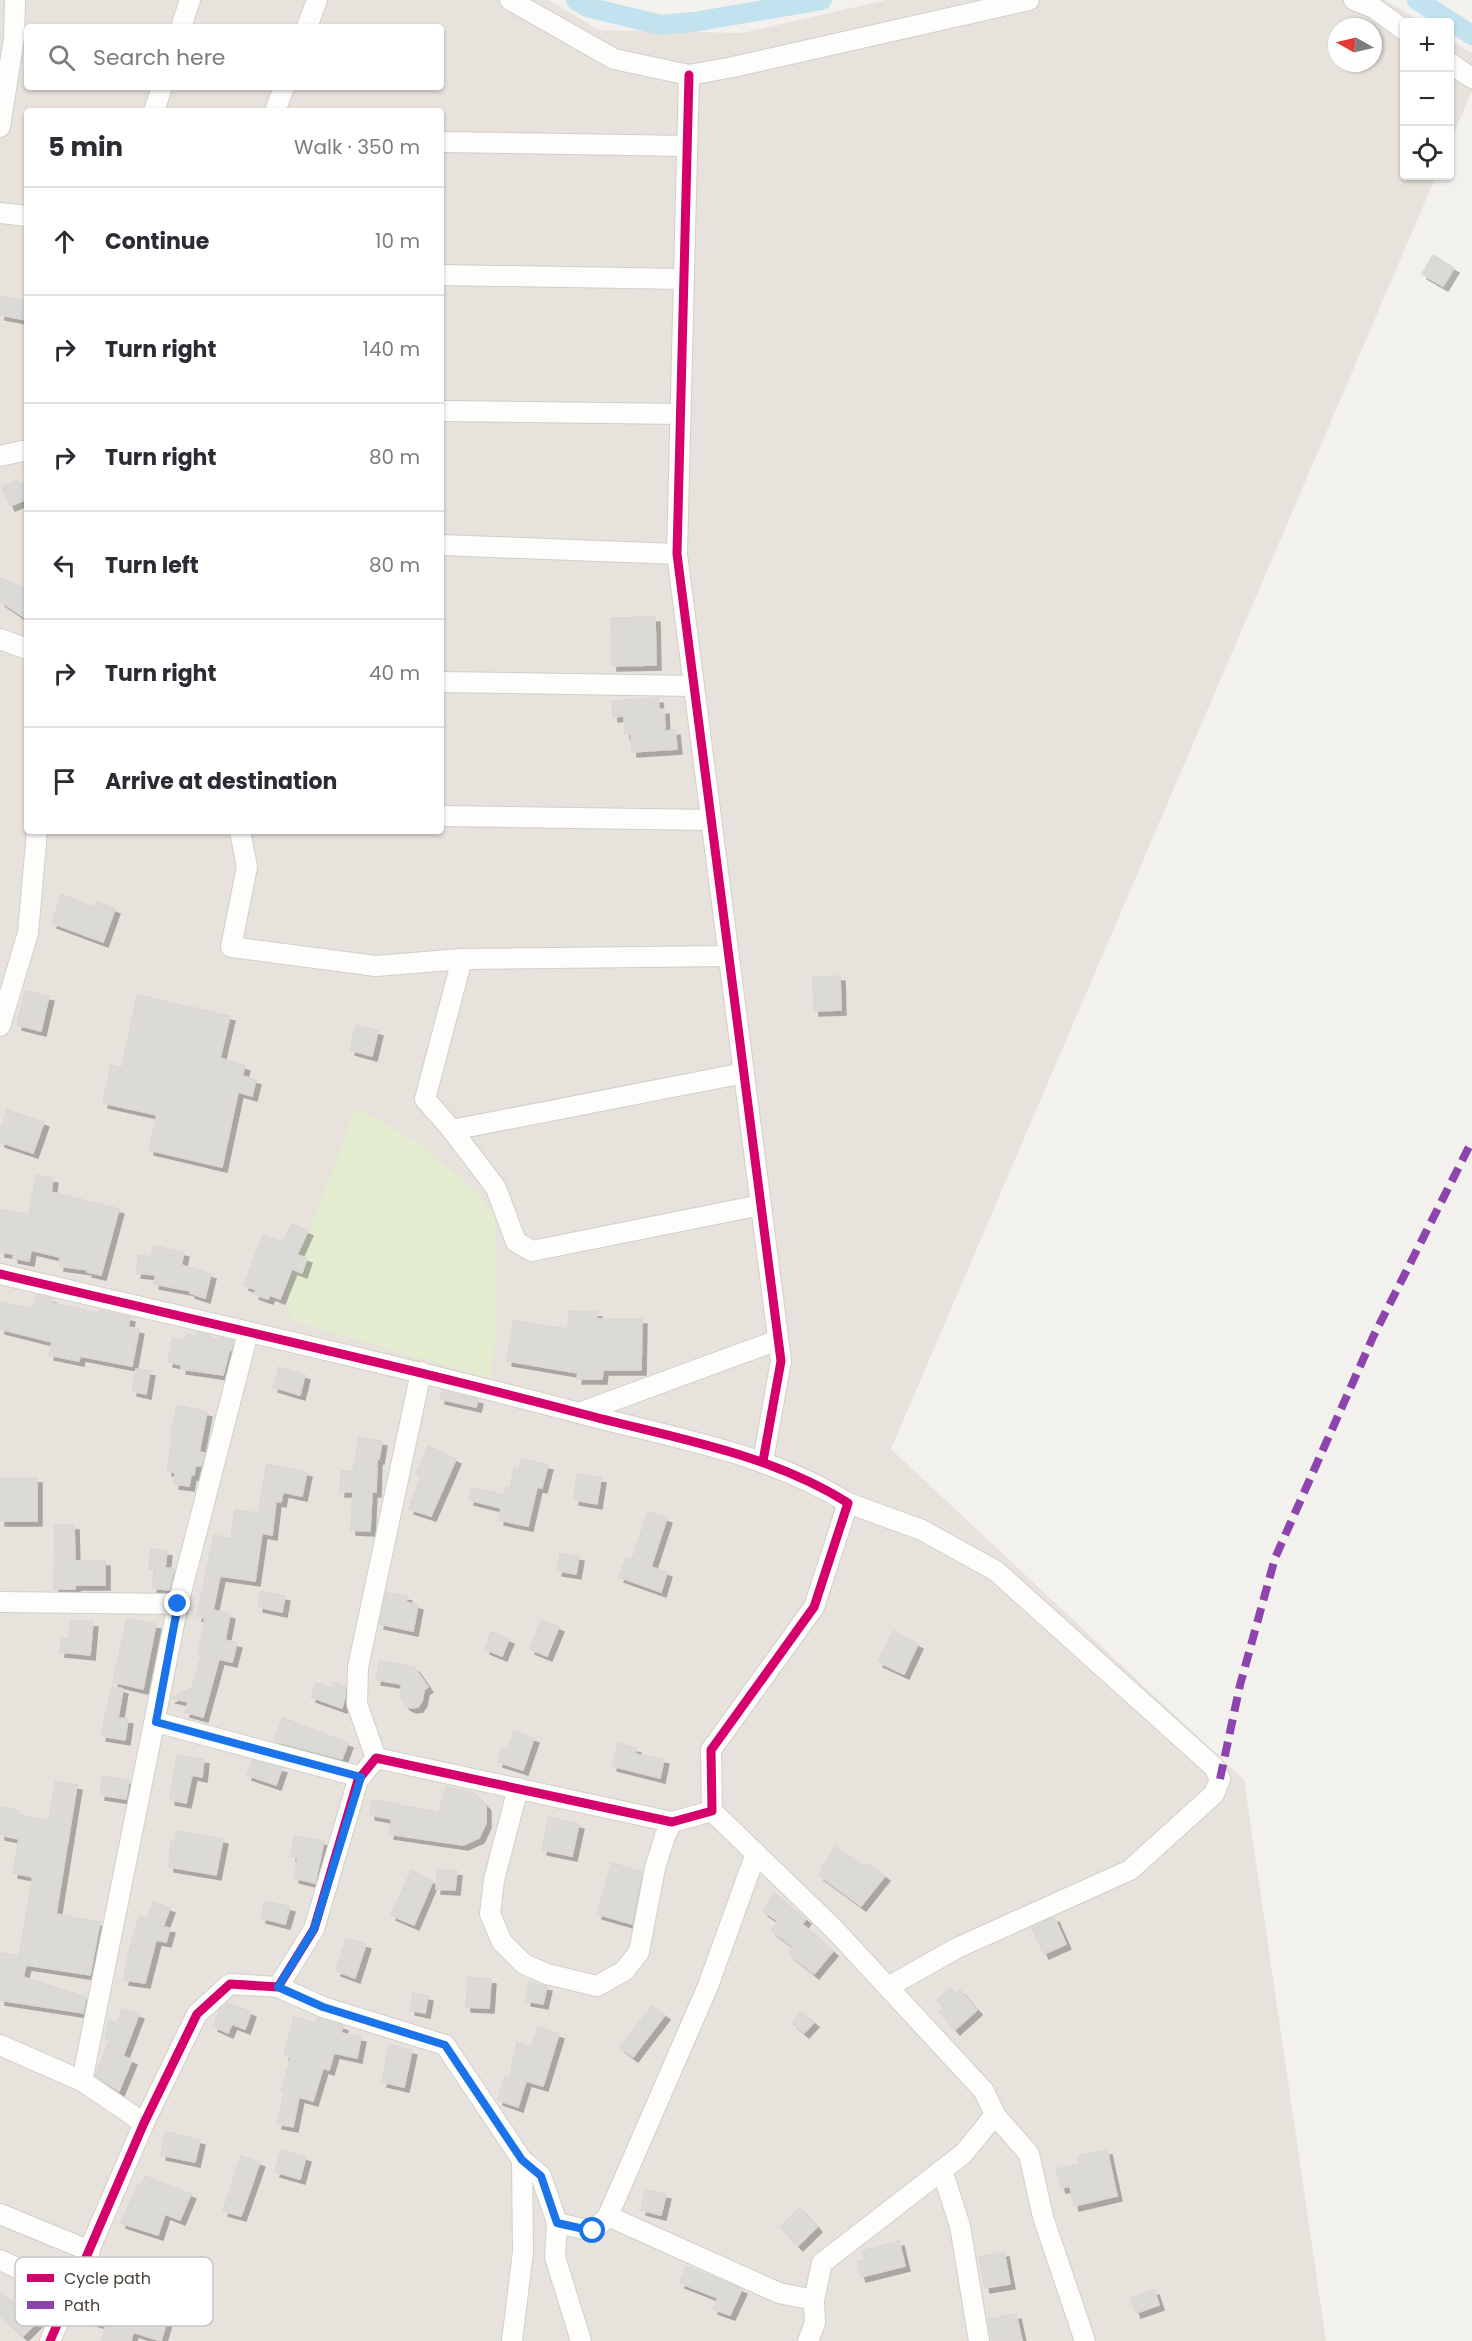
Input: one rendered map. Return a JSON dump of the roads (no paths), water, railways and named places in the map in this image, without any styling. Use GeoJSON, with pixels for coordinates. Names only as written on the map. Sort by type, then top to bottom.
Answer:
{"type":"FeatureCollection","features":[{"type":"Feature","properties":{"kind":"street"},"geometry":{"type":"LineString","coordinates":[[0,127],[14,39],[15,0]]}},
{"type":"Feature","properties":{"kind":"street"},"geometry":{"type":"LineString","coordinates":[[182,24],[189,0]]}},
{"type":"Feature","properties":{"kind":"street"},"geometry":{"type":"LineString","coordinates":[[308,24],[317,0]]}},
{"type":"Feature","properties":{"kind":"street"},"geometry":{"type":"LineString","coordinates":[[510,0],[614,59],[689,75],[1029,0]]}},
{"type":"Feature","properties":{"kind":"street"},"geometry":{"type":"LineString","coordinates":[[1354,0],[1374,8],[1400,27]]}},
{"type":"Feature","properties":{"kind":"street"},"geometry":{"type":"LineString","coordinates":[[1454,66],[1472,78]]}},
{"type":"Feature","properties":{"kind":"street"},"geometry":{"type":"LineString","coordinates":[[689,75],[677,554],[780,1361],[763,1461]]}},
{"type":"Feature","properties":{"kind":"street"},"geometry":{"type":"LineString","coordinates":[[155,108],[161,90]]}},
{"type":"Feature","properties":{"kind":"street"},"geometry":{"type":"LineString","coordinates":[[276,108],[283,90]]}},
{"type":"Feature","properties":{"kind":"street"},"geometry":{"type":"LineString","coordinates":[[444,142],[687,146]]}},
{"type":"Feature","properties":{"kind":"street"},"geometry":{"type":"LineString","coordinates":[[0,213],[24,216]]}},
{"type":"Feature","properties":{"kind":"street"},"geometry":{"type":"LineString","coordinates":[[444,275],[684,279]]}},
{"type":"Feature","properties":{"kind":"street"},"geometry":{"type":"LineString","coordinates":[[444,411],[681,414]]}},
{"type":"Feature","properties":{"kind":"street"},"geometry":{"type":"LineString","coordinates":[[0,456],[24,451]]}},
{"type":"Feature","properties":{"kind":"street"},"geometry":{"type":"LineString","coordinates":[[444,545],[677,554]]}},
{"type":"Feature","properties":{"kind":"street"},"geometry":{"type":"LineString","coordinates":[[0,639],[24,648]]}},
{"type":"Feature","properties":{"kind":"street"},"geometry":{"type":"LineString","coordinates":[[444,682],[694,687]]}},
{"type":"Feature","properties":{"kind":"street"},"geometry":{"type":"LineString","coordinates":[[444,816],[711,820]]}},
{"type":"Feature","properties":{"kind":"street"},"geometry":{"type":"LineString","coordinates":[[0,1026],[28,933],[37,834]]}},
{"type":"Feature","properties":{"kind":"street"},"geometry":{"type":"LineString","coordinates":[[241,834],[247,867],[231,947],[376,966],[462,959],[729,956]]}},
{"type":"Feature","properties":{"kind":"street"},"geometry":{"type":"LineString","coordinates":[[462,959],[425,1099],[496,1188],[516,1242],[532,1251],[761,1205]]}},
{"type":"Feature","properties":{"kind":"street"},"geometry":{"type":"LineString","coordinates":[[452,1130],[744,1073]]}},
{"type":"Feature","properties":{"kind":"street"},"geometry":{"type":"LineString","coordinates":[[0,1274],[421,1372],[763,1461],[820,1486],[848,1503],[922,1530],[996,1571],[1214,1767],[1221,1779],[1214,1794],[1130,1870],[957,1948],[888,1987]]}},
{"type":"Feature","properties":{"kind":"street"},"geometry":{"type":"LineString","coordinates":[[82,2081],[178,1604],[248,1333]]}},
{"type":"Feature","properties":{"kind":"street"},"geometry":{"type":"LineString","coordinates":[[579,1413],[778,1340]]}},
{"type":"Feature","properties":{"kind":"street"},"geometry":{"type":"LineString","coordinates":[[376,1758],[357,1704],[358,1667],[421,1372]]}},
{"type":"Feature","properties":{"kind":"street"},"geometry":{"type":"LineString","coordinates":[[848,1503],[814,1607],[711,1750],[712,1811],[834,1929],[888,1987],[984,2091],[995,2115],[1029,2154],[1042,2217],[1085,2341]]}},
{"type":"Feature","properties":{"kind":"street"},"geometry":{"type":"LineString","coordinates":[[0,1602],[178,1604]]}},
{"type":"Feature","properties":{"kind":"street"},"geometry":{"type":"LineString","coordinates":[[156,1722],[361,1777]]}},
{"type":"Feature","properties":{"kind":"street"},"geometry":{"type":"LineString","coordinates":[[278,1987],[314,1929],[361,1777],[376,1758]]}},
{"type":"Feature","properties":{"kind":"street"},"geometry":{"type":"LineString","coordinates":[[376,1758],[672,1822],[712,1811]]}},
{"type":"Feature","properties":{"kind":"street"},"geometry":{"type":"LineString","coordinates":[[518,1788],[494,1880],[490,1914],[502,1942],[524,1964],[547,1974],[597,1986],[624,1971],[639,1952],[655,1868],[672,1822]]}},
{"type":"Feature","properties":{"kind":"street"},"geometry":{"type":"LineString","coordinates":[[557,2223],[593,2231],[608,2216],[708,1986],[756,1853]]}},
{"type":"Feature","properties":{"kind":"street"},"geometry":{"type":"LineString","coordinates":[[87,2257],[144,2123],[197,2014],[230,1984],[278,1987],[323,2007],[445,2045],[522,2160],[541,2176],[557,2223],[555,2257],[581,2341]]}},
{"type":"Feature","properties":{"kind":"street"},"geometry":{"type":"LineString","coordinates":[[0,2045],[82,2081],[144,2123]]}},
{"type":"Feature","properties":{"kind":"street"},"geometry":{"type":"LineString","coordinates":[[808,2341],[815,2323],[814,2300],[822,2263],[963,2154],[995,2115]]}},
{"type":"Feature","properties":{"kind":"street"},"geometry":{"type":"LineString","coordinates":[[512,2341],[523,2252],[522,2160]]}},
{"type":"Feature","properties":{"kind":"street"},"geometry":{"type":"LineString","coordinates":[[942,2170],[960,2226],[979,2341]]}},
{"type":"Feature","properties":{"kind":"street"},"geometry":{"type":"LineString","coordinates":[[0,2214],[90,2251]]}},
{"type":"Feature","properties":{"kind":"street"},"geometry":{"type":"LineString","coordinates":[[608,2216],[779,2293],[814,2300]]}},
{"type":"Feature","properties":{"kind":"street"},"geometry":{"type":"LineString","coordinates":[[0,2260],[15,2267]]}},
{"type":"Feature","properties":{"kind":"street"},"geometry":{"type":"LineString","coordinates":[[50,2341],[56,2326]]}},
{"type":"Feature","properties":{"kind":"waterway"},"geometry":{"type":"LineString","coordinates":[[576,0],[587,7],[661,25],[694,22],[822,0]]}},
{"type":"Feature","properties":{"kind":"waterway"},"geometry":{"type":"LineString","coordinates":[[1417,0],[1472,35]]}}]}
